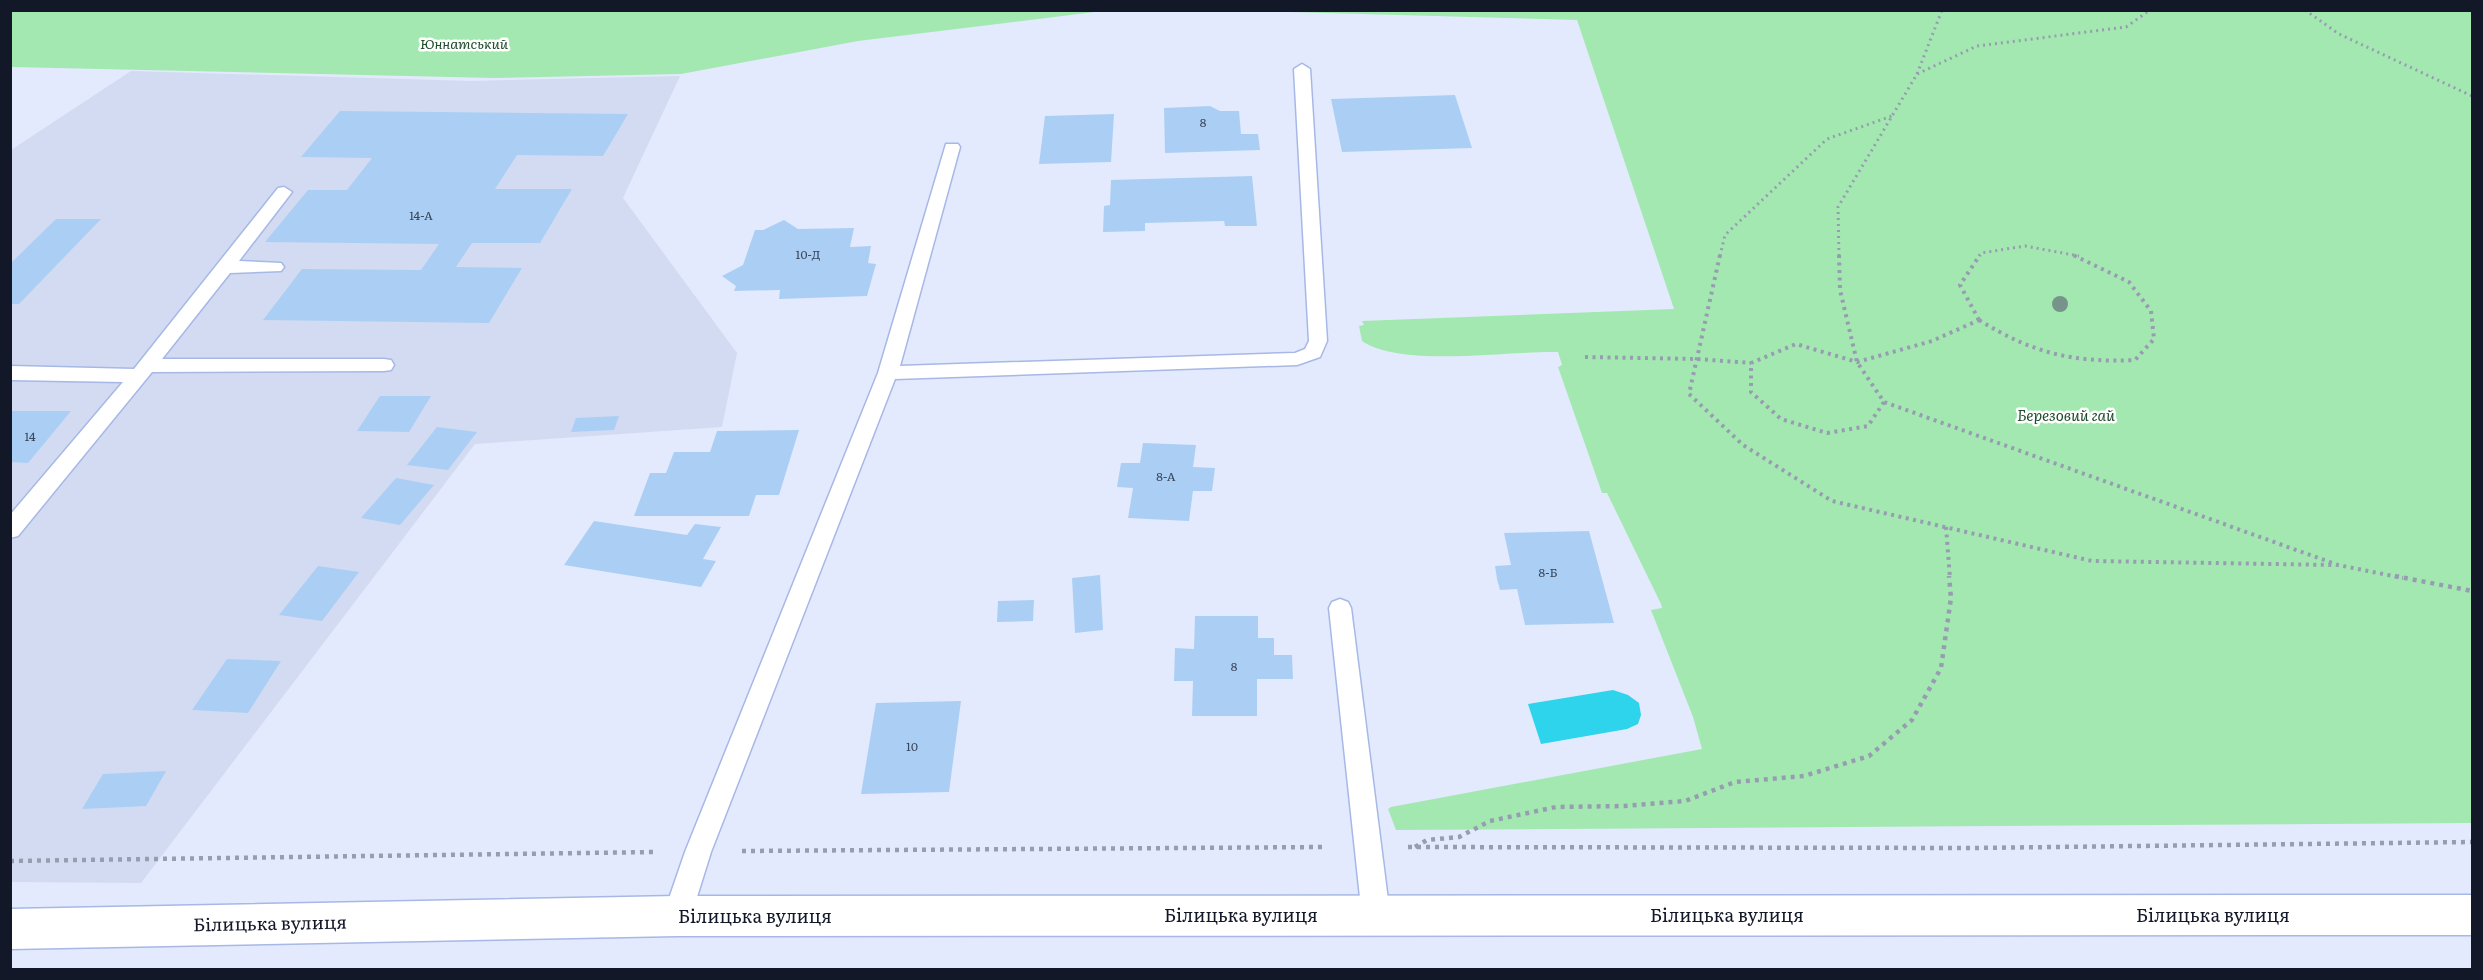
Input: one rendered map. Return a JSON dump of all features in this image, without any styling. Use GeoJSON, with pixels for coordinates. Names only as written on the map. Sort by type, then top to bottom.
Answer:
{"type":"FeatureCollection","features":[{"type":"Feature","properties":{"kind":"main road","name":"Білицька вулиця"},"geometry":{"type":"LineString","coordinates":[[10,929],[677,916],[2472,915]]}},
{"type":"Feature","properties":{"kind":"lane"},"geometry":{"type":"LineString","coordinates":[[888,373],[1297,359],[1313,353],[1318,341],[1302,69]]}},
{"type":"Feature","properties":{"kind":"lane"},"geometry":{"type":"LineString","coordinates":[[677,916],[698,852],[888,373],[952,147]]}},
{"type":"Feature","properties":{"kind":"lane"},"geometry":{"type":"LineString","coordinates":[[10,530],[142,371],[284,192]]}},
{"type":"Feature","properties":{"kind":"lane"},"geometry":{"type":"LineString","coordinates":[[225,267],[275,267]]}},
{"type":"Feature","properties":{"kind":"lane"},"geometry":{"type":"LineString","coordinates":[[10,374],[384,365]]}},
{"type":"Feature","properties":{"kind":"lane"},"geometry":{"type":"LineString","coordinates":[[1340,608],[1376,916]]}},
{"type":"Feature","properties":{"kind":"path"},"geometry":{"type":"LineString","coordinates":[[1942,10],[1917,74],[1838,207],[1840,290],[1857,362],[1884,402],[2338,565],[2472,591]]}},
{"type":"Feature","properties":{"kind":"path"},"geometry":{"type":"LineString","coordinates":[[1917,74],[1977,46],[2126,27],[2150,10]]}},
{"type":"Feature","properties":{"kind":"path"},"geometry":{"type":"LineString","coordinates":[[2305,10],[2339,34],[2472,96]]}},
{"type":"Feature","properties":{"kind":"path"},"geometry":{"type":"LineString","coordinates":[[1893,116],[1827,139],[1725,235],[1689,394],[1743,445],[1832,501],[2092,561],[2338,565]]}},
{"type":"Feature","properties":{"kind":"path"},"geometry":{"type":"LineString","coordinates":[[2025,246],[2078,256],[2129,282],[2151,311],[2154,339],[2135,360],[2103,363],[2058,358],[2010,340],[1979,320],[1960,285],[1981,253],[2025,246]]}},
{"type":"Feature","properties":{"kind":"path"},"geometry":{"type":"LineString","coordinates":[[1585,357],[1697,359],[1751,363],[1796,344],[1857,362],[1932,341],[1979,320]]}},
{"type":"Feature","properties":{"kind":"path"},"geometry":{"type":"LineString","coordinates":[[1751,363],[1751,392],[1781,419],[1827,433],[1868,426],[1884,402]]}},
{"type":"Feature","properties":{"kind":"path"},"geometry":{"type":"LineString","coordinates":[[1414,847],[1427,840],[1459,837],[1490,821],[1556,807],[1624,806],[1685,801],[1735,782],[1804,776],[1869,756],[1912,720],[1941,668],[1952,598],[1946,527]]}},
{"type":"Feature","properties":{"kind":"path"},"geometry":{"type":"LineString","coordinates":[[10,861],[698,852],[1368,847],[1971,848],[2472,842]]}},
{"type":"Feature","properties":{"kind":"shaded area"},"geometry":{"type":"Polygon","coordinates":[[[131,71],[471,81],[680,76],[623,198],[737,353],[722,427],[475,444],[141,883],[11,882],[11,150],[131,71]]]}},
{"type":"Feature","properties":{"kind":"green space","name":"Юннатський"},"geometry":{"type":"Polygon","coordinates":[[[10,11],[1103,11],[858,41],[681,74],[494,78],[11,67],[10,11]]]}},
{"type":"Feature","properties":{"kind":"green space","name":"Березовий гай"},"geometry":{"type":"Polygon","coordinates":[[[1253,11],[2472,11],[2472,823],[1396,830],[1388,809],[1391,807],[1702,749],[1693,717],[1651,610],[1662,608],[1661,604],[1607,493],[1602,493],[1558,367],[1562,365],[1558,352],[1456,356],[1402,354],[1380,349],[1362,341],[1359,326],[1364,325],[1362,321],[1674,309],[1577,20],[1253,11]]]}},
{"type":"Feature","properties":{"kind":"water"},"geometry":{"type":"Polygon","coordinates":[[[1613,690],[1628,695],[1639,703],[1641,715],[1638,724],[1627,729],[1541,744],[1528,704],[1613,690]]]}},
{"type":"Feature","properties":{"kind":"building"},"geometry":{"type":"Polygon","coordinates":[[[1455,95],[1472,148],[1342,152],[1331,99],[1455,95]]]}},
{"type":"Feature","properties":{"kind":"building"},"geometry":{"type":"Polygon","coordinates":[[[1210,106],[1220,111],[1239,111],[1241,134],[1258,134],[1260,150],[1165,153],[1164,108],[1210,106]]]}},
{"type":"Feature","properties":{"kind":"building"},"geometry":{"type":"Polygon","coordinates":[[[340,111],[628,114],[603,156],[517,155],[495,189],[572,189],[540,243],[472,243],[456,267],[522,268],[489,323],[263,320],[302,269],[421,270],[439,244],[265,242],[308,190],[347,190],[372,158],[301,157],[340,111]]]}},
{"type":"Feature","properties":{"kind":"building"},"geometry":{"type":"Polygon","coordinates":[[[1114,114],[1111,162],[1039,164],[1045,116],[1114,114]]]}},
{"type":"Feature","properties":{"kind":"building"},"geometry":{"type":"Polygon","coordinates":[[[1252,176],[1257,226],[1225,226],[1224,221],[1145,223],[1145,231],[1103,232],[1104,206],[1110,205],[1111,180],[1252,176]]]}},
{"type":"Feature","properties":{"kind":"building"},"geometry":{"type":"Polygon","coordinates":[[[56,219],[101,219],[19,304],[10,304],[10,264],[56,219]]]}},
{"type":"Feature","properties":{"kind":"building"},"geometry":{"type":"Polygon","coordinates":[[[784,220],[798,229],[854,228],[850,247],[871,246],[868,263],[876,264],[867,296],[779,299],[780,290],[734,291],[736,286],[722,276],[743,265],[755,230],[763,230],[784,220]]]}},
{"type":"Feature","properties":{"kind":"building"},"geometry":{"type":"Polygon","coordinates":[[[380,396],[431,396],[409,432],[357,431],[380,396]]]}},
{"type":"Feature","properties":{"kind":"building"},"geometry":{"type":"Polygon","coordinates":[[[10,411],[71,411],[28,463],[10,462],[10,411]]]}},
{"type":"Feature","properties":{"kind":"building"},"geometry":{"type":"Polygon","coordinates":[[[619,416],[614,430],[571,432],[576,418],[619,416]]]}},
{"type":"Feature","properties":{"kind":"building"},"geometry":{"type":"Polygon","coordinates":[[[437,427],[477,432],[448,470],[407,465],[437,427]]]}},
{"type":"Feature","properties":{"kind":"building"},"geometry":{"type":"Polygon","coordinates":[[[799,430],[779,495],[756,495],[749,516],[634,516],[650,473],[666,473],[674,452],[710,452],[717,431],[799,430]]]}},
{"type":"Feature","properties":{"kind":"building"},"geometry":{"type":"Polygon","coordinates":[[[1143,443],[1196,445],[1193,467],[1215,468],[1212,491],[1193,491],[1189,521],[1128,518],[1133,488],[1117,487],[1121,463],[1140,463],[1143,443]]]}},
{"type":"Feature","properties":{"kind":"building"},"geometry":{"type":"Polygon","coordinates":[[[396,478],[434,485],[400,525],[361,518],[396,478]]]}},
{"type":"Feature","properties":{"kind":"building"},"geometry":{"type":"Polygon","coordinates":[[[594,521],[687,535],[695,524],[721,527],[703,559],[716,561],[701,587],[564,565],[594,521]]]}},
{"type":"Feature","properties":{"kind":"building"},"geometry":{"type":"Polygon","coordinates":[[[1589,531],[1614,623],[1525,625],[1517,589],[1500,590],[1497,579],[1495,566],[1511,565],[1504,533],[1589,531]]]}},
{"type":"Feature","properties":{"kind":"building"},"geometry":{"type":"Polygon","coordinates":[[[318,566],[359,572],[322,621],[279,615],[318,566]]]}},
{"type":"Feature","properties":{"kind":"building"},"geometry":{"type":"Polygon","coordinates":[[[1100,575],[1103,630],[1075,633],[1072,578],[1100,575]]]}},
{"type":"Feature","properties":{"kind":"building"},"geometry":{"type":"Polygon","coordinates":[[[1034,600],[1033,621],[997,622],[998,601],[1034,600]]]}},
{"type":"Feature","properties":{"kind":"building"},"geometry":{"type":"Polygon","coordinates":[[[1195,616],[1258,616],[1258,638],[1274,638],[1274,655],[1292,655],[1293,679],[1257,679],[1257,716],[1192,716],[1193,681],[1174,681],[1175,648],[1194,649],[1195,616]]]}},
{"type":"Feature","properties":{"kind":"building"},"geometry":{"type":"Polygon","coordinates":[[[227,659],[281,661],[248,713],[192,710],[227,659]]]}},
{"type":"Feature","properties":{"kind":"building"},"geometry":{"type":"Polygon","coordinates":[[[961,701],[949,792],[861,794],[876,703],[961,701]]]}},
{"type":"Feature","properties":{"kind":"building"},"geometry":{"type":"Polygon","coordinates":[[[166,771],[146,806],[82,809],[103,774],[166,771]]]}}]}
